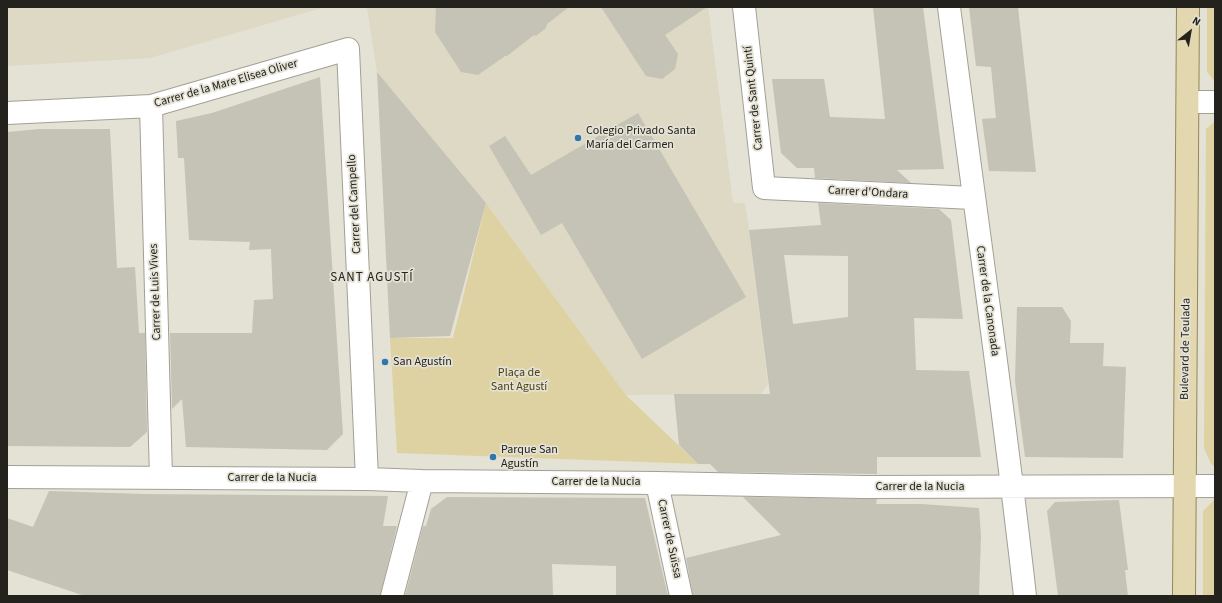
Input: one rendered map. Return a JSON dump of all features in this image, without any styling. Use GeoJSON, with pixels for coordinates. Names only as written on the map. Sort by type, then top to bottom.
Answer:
{"type":"FeatureCollection","features":[{"type":"Feature","properties":{"kind":"main road","name":"Bulevard de Teulada"},"geometry":{"type":"LineString","coordinates":[[1184,596],[1188,7]]}},
{"type":"Feature","properties":{"kind":"street","name":"Carrer de Sant Quintí"},"geometry":{"type":"LineString","coordinates":[[744,7],[764,188]]}},
{"type":"Feature","properties":{"kind":"street","name":"Carrer de la Canonada"},"geometry":{"type":"LineString","coordinates":[[949,7],[973,198],[1013,488],[1025,596]]}},
{"type":"Feature","properties":{"kind":"street","name":"Carrer de la Mare Elisea Oliver"},"geometry":{"type":"LineString","coordinates":[[7,113],[151,106],[348,49]]}},
{"type":"Feature","properties":{"kind":"street","name":"Carrer del Campello"},"geometry":{"type":"LineString","coordinates":[[348,49],[367,479]]}},
{"type":"Feature","properties":{"kind":"street"},"geometry":{"type":"LineString","coordinates":[[1188,102],[1215,102]]}},
{"type":"Feature","properties":{"kind":"street","name":"Carrer de Luis Vives"},"geometry":{"type":"LineString","coordinates":[[151,106],[162,478]]}},
{"type":"Feature","properties":{"kind":"street","name":"Carrer d'Ondara"},"geometry":{"type":"LineString","coordinates":[[764,188],[973,198]]}},
{"type":"Feature","properties":{"kind":"street","name":"Carrer de la Nucia"},"geometry":{"type":"LineString","coordinates":[[7,477],[367,479],[847,487],[1013,488],[1215,486]]}},
{"type":"Feature","properties":{"kind":"street"},"geometry":{"type":"LineString","coordinates":[[392,596],[422,481]]}},
{"type":"Feature","properties":{"kind":"street","name":"Carrer de Suïssa"},"geometry":{"type":"LineString","coordinates":[[657,483],[681,596]]}},
{"type":"Feature","properties":{"kind":"shaded area"},"geometry":{"type":"Polygon","coordinates":[[[7,7],[325,7],[150,58],[7,66],[7,7]]]}},
{"type":"Feature","properties":{"kind":"shaded area","name":"Colegio Privado Santa María del Carmen"},"geometry":{"type":"Polygon","coordinates":[[[367,7],[708,7],[733,203],[745,203],[749,230],[768,384],[761,394],[626,395],[486,203],[377,72],[367,7]]]}},
{"type":"Feature","properties":{"kind":"green space"},"geometry":{"type":"Polygon","coordinates":[[[1207,7],[1215,7],[1215,82],[1207,72],[1207,7]]]}},
{"type":"Feature","properties":{"kind":"green space"},"geometry":{"type":"Polygon","coordinates":[[[1215,121],[1215,467],[1211,464],[1204,448],[1206,129],[1215,121]]]}},
{"type":"Feature","properties":{"kind":"green space","name":"Plaça de Sant Agustí"},"geometry":{"type":"Polygon","coordinates":[[[486,203],[626,395],[698,464],[397,453],[390,338],[453,338],[486,203]]]}},
{"type":"Feature","properties":{"kind":"green space"},"geometry":{"type":"Polygon","coordinates":[[[1215,499],[1215,596],[1203,596],[1203,511],[1215,499]]]}},
{"type":"Feature","properties":{"kind":"building"},"geometry":{"type":"Polygon","coordinates":[[[436,7],[569,7],[547,24],[546,28],[536,36],[534,35],[507,56],[478,75],[461,72],[435,32],[436,7]]]}},
{"type":"Feature","properties":{"kind":"building"},"geometry":{"type":"Polygon","coordinates":[[[601,7],[707,7],[665,35],[678,54],[675,69],[662,79],[646,76],[601,7]]]}},
{"type":"Feature","properties":{"kind":"building"},"geometry":{"type":"Polygon","coordinates":[[[873,7],[923,7],[944,169],[897,170],[911,183],[815,178],[814,168],[797,168],[781,153],[772,79],[824,79],[830,117],[885,119],[873,7]]]}},
{"type":"Feature","properties":{"kind":"building"},"geometry":{"type":"Polygon","coordinates":[[[969,7],[1018,7],[1036,172],[989,171],[982,119],[996,118],[991,67],[976,66],[969,7]]]}},
{"type":"Feature","properties":{"kind":"building"},"geometry":{"type":"Polygon","coordinates":[[[377,72],[486,203],[450,336],[390,338],[377,72]]]}},
{"type":"Feature","properties":{"kind":"building"},"geometry":{"type":"Polygon","coordinates":[[[320,77],[343,434],[327,450],[186,447],[182,399],[172,409],[170,333],[252,333],[254,300],[273,299],[271,249],[249,250],[250,242],[189,240],[184,158],[178,158],[176,121],[212,113],[320,77]]]}},
{"type":"Feature","properties":{"kind":"building"},"geometry":{"type":"Polygon","coordinates":[[[638,113],[746,297],[642,359],[562,223],[541,235],[489,146],[505,136],[531,175],[638,113]]]}},
{"type":"Feature","properties":{"kind":"building"},"geometry":{"type":"Polygon","coordinates":[[[40,129],[110,129],[117,268],[135,267],[139,333],[145,333],[147,432],[130,447],[7,446],[7,132],[40,129]]]}},
{"type":"Feature","properties":{"kind":"building"},"geometry":{"type":"Polygon","coordinates":[[[818,203],[939,209],[951,220],[963,319],[914,318],[916,370],[969,371],[981,457],[877,457],[877,474],[718,472],[710,464],[698,464],[679,445],[674,394],[770,394],[749,230],[821,225],[818,203]],[[784,255],[793,324],[848,317],[848,256],[784,255]]]}},
{"type":"Feature","properties":{"kind":"building"},"geometry":{"type":"Polygon","coordinates":[[[1017,307],[1062,307],[1071,321],[1070,343],[1104,343],[1103,366],[1126,367],[1123,458],[1025,457],[1015,381],[1017,307]]]}},
{"type":"Feature","properties":{"kind":"building"},"geometry":{"type":"Polygon","coordinates":[[[49,491],[144,494],[388,496],[383,526],[397,526],[380,596],[85,596],[7,570],[7,518],[33,527],[49,491]]]}},
{"type":"Feature","properties":{"kind":"building"},"geometry":{"type":"Polygon","coordinates":[[[447,497],[645,498],[668,596],[616,596],[616,566],[552,564],[553,596],[405,596],[423,526],[426,526],[431,509],[447,497]]]}},
{"type":"Feature","properties":{"kind":"building"},"geometry":{"type":"Polygon","coordinates":[[[743,497],[877,499],[876,504],[921,504],[979,508],[981,536],[979,596],[693,596],[686,558],[781,535],[743,497]]]}},
{"type":"Feature","properties":{"kind":"building"},"geometry":{"type":"Polygon","coordinates":[[[1119,500],[1128,570],[1125,570],[1128,596],[1058,596],[1047,511],[1055,502],[1119,500]]]}},
{"type":"Feature","properties":{"kind":"place","name":"Colegio Privado Santa María del Carmen"},"geometry":{"type":"Point","coordinates":[578,138]}},
{"type":"Feature","properties":{"kind":"place","name":"San Agustín"},"geometry":{"type":"Point","coordinates":[385,362]}},
{"type":"Feature","properties":{"kind":"place","name":"Parque San Agustín"},"geometry":{"type":"Point","coordinates":[493,457]}},
{"type":"Feature","properties":{"kind":"district","name":"SANT AGUSTÍ"},"geometry":{"type":"Point","coordinates":[372,278]}}]}
